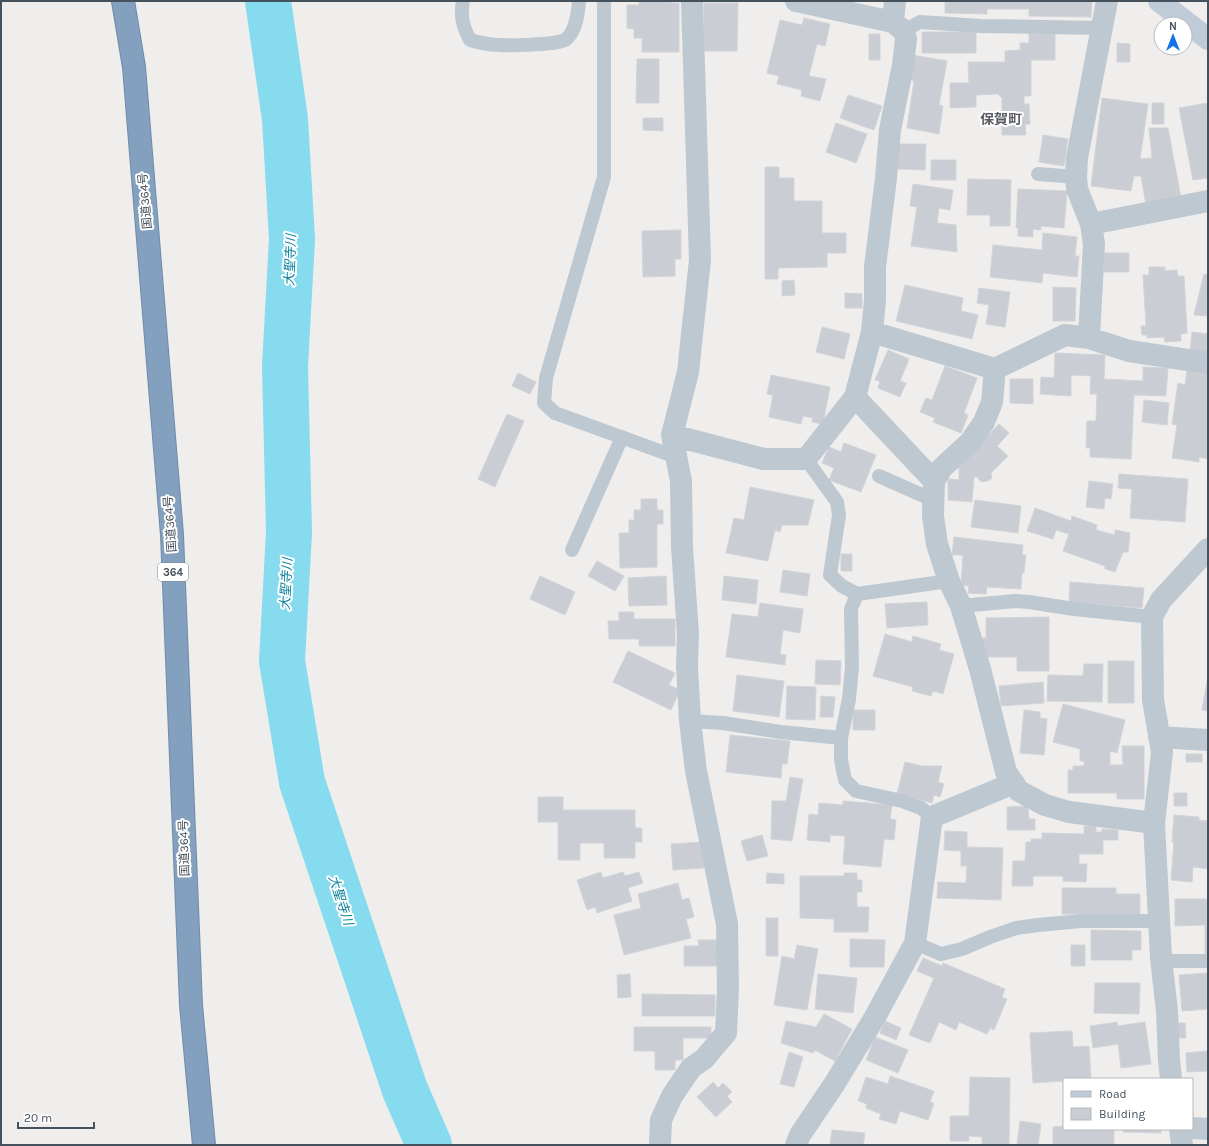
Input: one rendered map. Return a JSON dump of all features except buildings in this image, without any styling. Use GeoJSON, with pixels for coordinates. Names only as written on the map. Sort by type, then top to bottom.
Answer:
{"type":"FeatureCollection","features":[{"type":"Feature","properties":{"kind":"highway","name":"国道364号"},"geometry":{"type":"LineString","coordinates":[[123,1],[134,67],[172,535],[191,1005],[204,1145]]}},
{"type":"Feature","properties":{"kind":"main road"},"geometry":{"type":"LineString","coordinates":[[1159,1],[1208,39]]}},
{"type":"Feature","properties":{"kind":"street"},"geometry":{"type":"LineString","coordinates":[[660,1145],[661,1120],[672,1096],[691,1068],[704,1059],[726,1033],[728,988],[727,924],[707,826],[702,793],[696,771],[690,721],[688,634],[682,547],[681,481],[672,435],[688,372],[700,260],[692,1]]}},
{"type":"Feature","properties":{"kind":"street"},"geometry":{"type":"LineString","coordinates":[[796,1],[898,27]]}},
{"type":"Feature","properties":{"kind":"street"},"geometry":{"type":"LineString","coordinates":[[672,435],[764,459],[806,459],[855,397],[872,332],[875,300],[875,267],[890,130],[904,65],[906,39],[898,27],[895,1]]}},
{"type":"Feature","properties":{"kind":"street"},"geometry":{"type":"LineString","coordinates":[[1089,338],[1094,244],[1092,224],[1078,189],[1076,177],[1078,158],[1108,1]]}},
{"type":"Feature","properties":{"kind":"street"},"geometry":{"type":"LineString","coordinates":[[1092,224],[1208,201]]}},
{"type":"Feature","properties":{"kind":"street"},"geometry":{"type":"LineString","coordinates":[[872,332],[995,369],[1065,335],[1089,338],[1129,351],[1208,363]]}},
{"type":"Feature","properties":{"kind":"street"},"geometry":{"type":"LineString","coordinates":[[995,369],[992,402],[984,422],[970,442],[942,468],[933,490],[933,516],[937,544],[949,581],[961,606],[980,669],[1006,772],[1019,790],[1045,805],[1069,812],[1154,823]]}},
{"type":"Feature","properties":{"kind":"street"},"geometry":{"type":"LineString","coordinates":[[855,397],[933,490]]}},
{"type":"Feature","properties":{"kind":"street"},"geometry":{"type":"LineString","coordinates":[[1171,1078],[1154,823],[1162,752],[1153,700],[1152,617],[1161,600],[1208,549]]}},
{"type":"Feature","properties":{"kind":"street"},"geometry":{"type":"LineString","coordinates":[[1160,737],[1208,740]]}},
{"type":"Feature","properties":{"kind":"street"},"geometry":{"type":"LineString","coordinates":[[796,1145],[800,1136],[875,1017],[915,942],[932,817],[1014,783]]}},
{"type":"Feature","properties":{"kind":"street"},"geometry":{"type":"LineString","coordinates":[[1193,1128],[1208,1129]]}},
{"type":"Feature","properties":{"kind":"street"},"geometry":{"type":"LineString","coordinates":[[1180,1130],[1182,1145]]}},
{"type":"Feature","properties":{"kind":"lane"},"geometry":{"type":"LineString","coordinates":[[463,1],[462,18],[464,30],[470,40],[484,44],[502,45],[563,42],[572,34],[577,18],[579,1]]}},
{"type":"Feature","properties":{"kind":"lane"},"geometry":{"type":"LineString","coordinates":[[604,1],[604,177],[546,378],[544,403],[555,413],[676,456]]}},
{"type":"Feature","properties":{"kind":"lane"},"geometry":{"type":"LineString","coordinates":[[898,27],[920,22],[981,26],[1102,28]]}},
{"type":"Feature","properties":{"kind":"lane"},"geometry":{"type":"LineString","coordinates":[[1038,174],[1076,177]]}},
{"type":"Feature","properties":{"kind":"lane"},"geometry":{"type":"LineString","coordinates":[[572,550],[622,437]]}},
{"type":"Feature","properties":{"kind":"lane"},"geometry":{"type":"LineString","coordinates":[[806,459],[837,502],[839,515],[830,575],[842,586],[857,594],[949,581]]}},
{"type":"Feature","properties":{"kind":"lane"},"geometry":{"type":"LineString","coordinates":[[879,476],[933,490]]}},
{"type":"Feature","properties":{"kind":"lane"},"geometry":{"type":"LineString","coordinates":[[857,594],[851,609],[851,673],[849,699],[841,738],[841,760],[845,780],[856,790],[921,808],[932,817]]}},
{"type":"Feature","properties":{"kind":"lane"},"geometry":{"type":"LineString","coordinates":[[961,606],[1015,601],[1152,617]]}},
{"type":"Feature","properties":{"kind":"lane"},"geometry":{"type":"LineString","coordinates":[[690,721],[723,723],[781,732],[841,738]]}},
{"type":"Feature","properties":{"kind":"lane"},"geometry":{"type":"LineString","coordinates":[[915,942],[941,954],[962,949],[990,937],[1024,927],[1080,921],[1160,921]]}},
{"type":"Feature","properties":{"kind":"lane"},"geometry":{"type":"LineString","coordinates":[[1162,961],[1208,961]]}},
{"type":"Feature","properties":{"kind":"waterway","name":"大聖寺川"},"geometry":{"type":"LineString","coordinates":[[268,1],[285,119],[292,239],[285,366],[289,532],[282,661],[302,782],[405,1090],[429,1145]]}},
{"type":"Feature","properties":{"kind":"district","name":"保賀町"},"geometry":{"type":"Point","coordinates":[1001,119]}}]}
